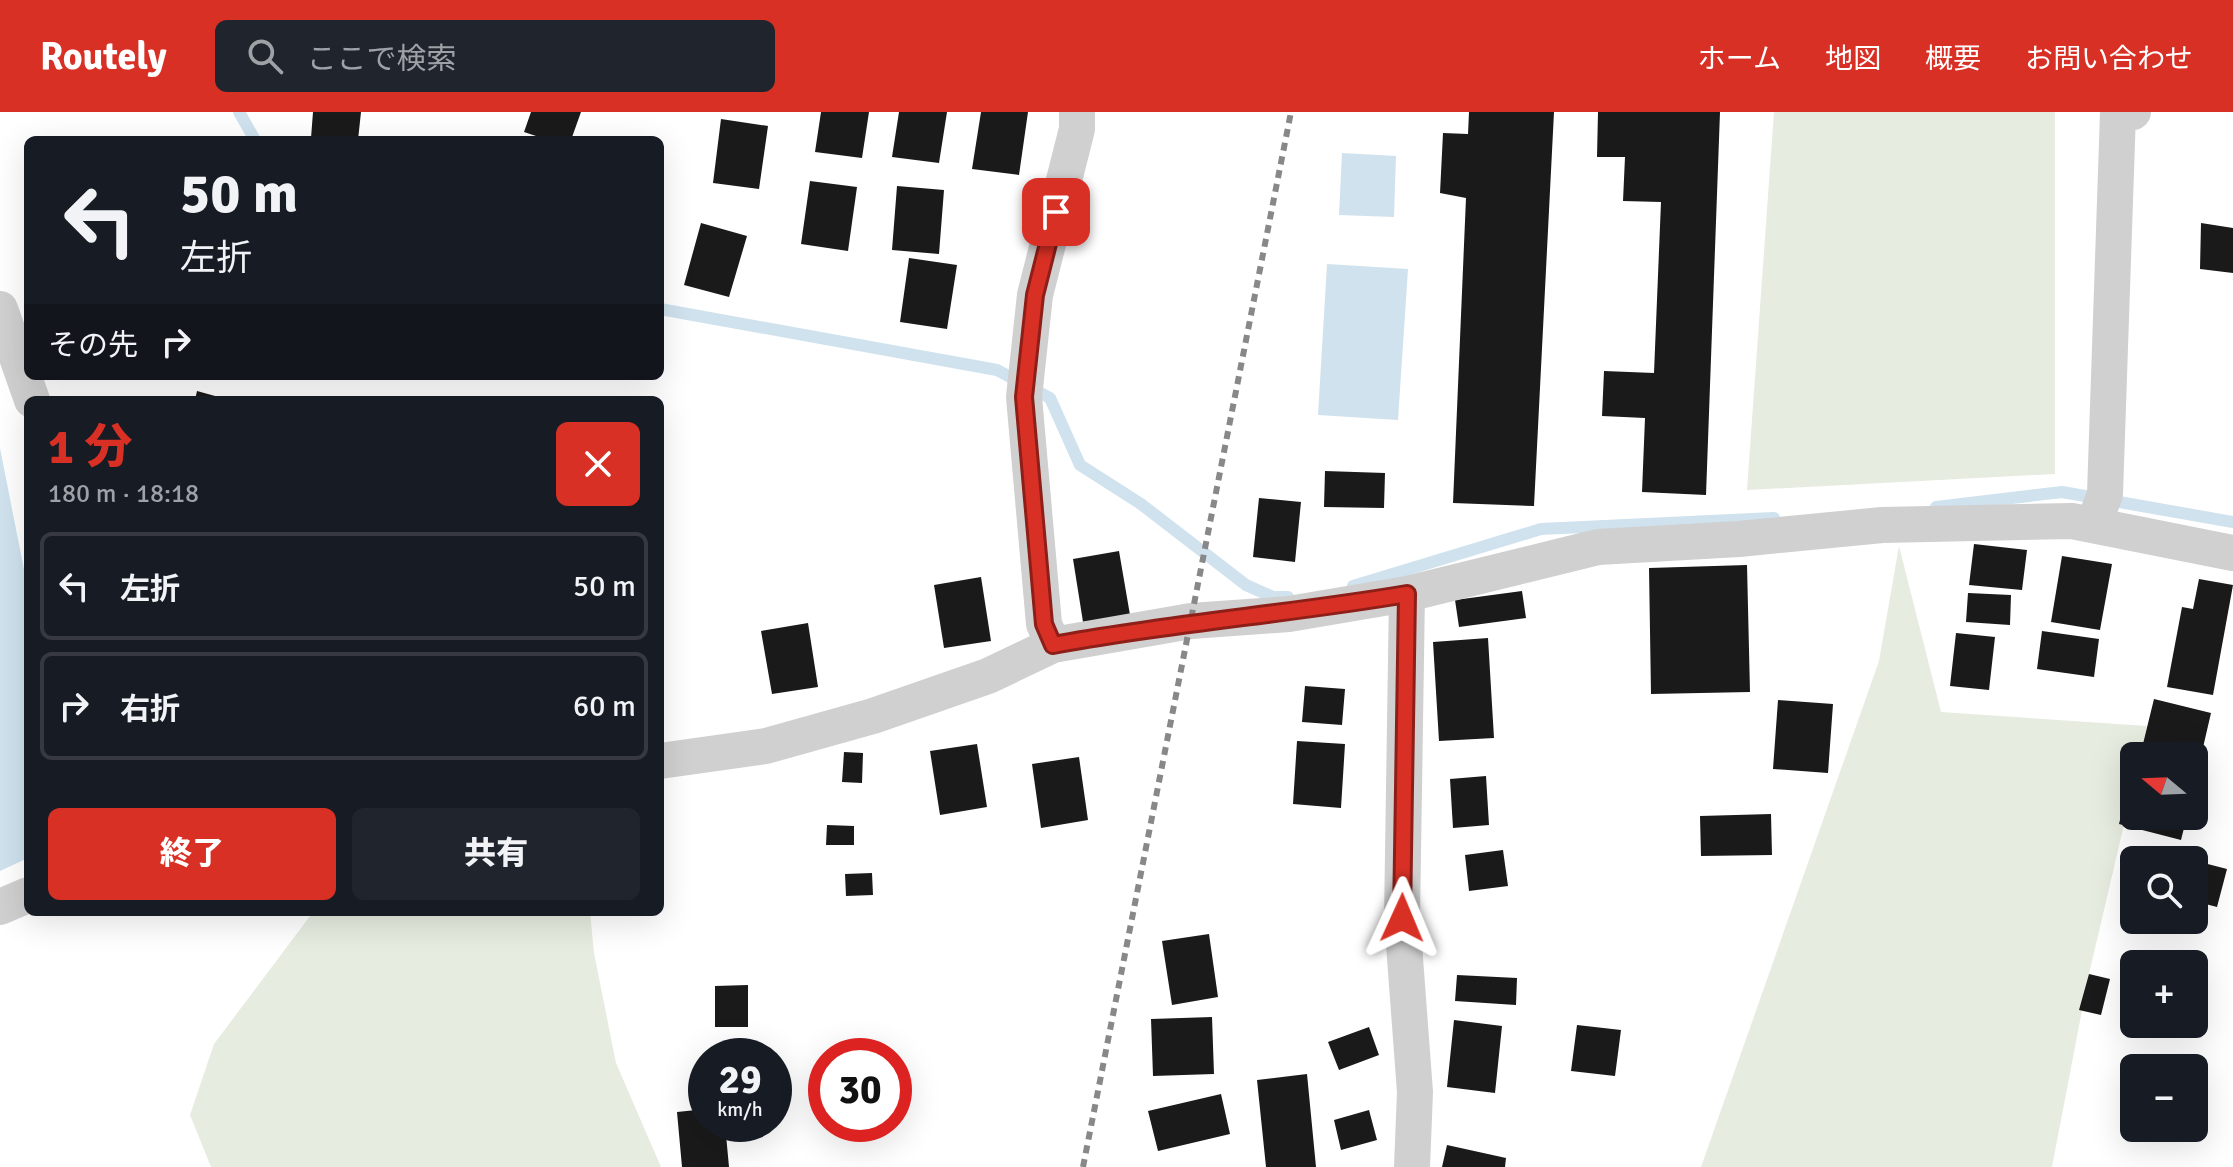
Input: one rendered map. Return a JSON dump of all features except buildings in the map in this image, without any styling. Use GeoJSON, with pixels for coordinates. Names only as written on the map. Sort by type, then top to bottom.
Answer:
{"type":"FeatureCollection","features":[{"type":"Feature","properties":{"kind":"street"},"geometry":{"type":"LineString","coordinates":[[1053,645],[1044,624],[1024,397],[1035,295],[1077,129],[1077,112]]}},
{"type":"Feature","properties":{"kind":"street"},"geometry":{"type":"LineString","coordinates":[[2098,511],[2123,112]]}},
{"type":"Feature","properties":{"kind":"street"},"geometry":{"type":"LineString","coordinates":[[0,309],[24,377]]}},
{"type":"Feature","properties":{"kind":"street"},"geometry":{"type":"LineString","coordinates":[[664,760],[766,746],[873,716],[988,676],[1053,645],[1191,621],[1289,614],[1407,594],[1598,547],[1739,539],[1882,525],[2072,521],[2098,511],[2233,553]]}},
{"type":"Feature","properties":{"kind":"street"},"geometry":{"type":"LineString","coordinates":[[1407,594],[1402,918],[1415,1092],[1412,1167]]}},
{"type":"Feature","properties":{"kind":"street"},"geometry":{"type":"LineString","coordinates":[[0,907],[24,897]]}},
{"type":"Feature","properties":{"kind":"shaded area"},"geometry":{"type":"Polygon","coordinates":[[[1774,112],[2055,112],[2055,474],[1747,490],[1774,112]]]}},
{"type":"Feature","properties":{"kind":"shaded area"},"geometry":{"type":"Polygon","coordinates":[[[1899,546],[1941,712],[2147,726],[2143,742],[2120,742],[2120,830],[2123,830],[2089,974],[2052,1167],[1701,1167],[1879,661],[1899,546]]]}},
{"type":"Feature","properties":{"kind":"shaded area"},"geometry":{"type":"Polygon","coordinates":[[[310,916],[590,916],[594,953],[616,1063],[661,1167],[211,1167],[190,1115],[214,1044],[310,916]]]}},
{"type":"Feature","properties":{"kind":"water"},"geometry":{"type":"Polygon","coordinates":[[[1342,153],[1396,156],[1394,217],[1339,215],[1342,153]]]}},
{"type":"Feature","properties":{"kind":"water"},"geometry":{"type":"Polygon","coordinates":[[[1327,264],[1408,269],[1398,420],[1318,415],[1327,264]]]}},
{"type":"Feature","properties":{"kind":"water"},"geometry":{"type":"Polygon","coordinates":[[[0,448],[24,570],[24,860],[0,871],[0,448]]]}},
{"type":"Feature","properties":{"kind":"waterway"},"geometry":{"type":"LineString","coordinates":[[239,112],[253,136]]}},
{"type":"Feature","properties":{"kind":"waterway"},"geometry":{"type":"LineString","coordinates":[[664,310],[997,370],[1050,398],[1080,465],[1141,504],[1246,585],[1273,597],[1288,597]]}},
{"type":"Feature","properties":{"kind":"waterway"},"geometry":{"type":"LineString","coordinates":[[1936,507],[2062,492],[2233,522]]}},
{"type":"Feature","properties":{"kind":"waterway"},"geometry":{"type":"LineString","coordinates":[[1353,586],[1541,529],[1774,518]]}},
{"type":"Feature","properties":{"kind":"railway"},"geometry":{"type":"LineString","coordinates":[[1083,1167],[1291,112]]}},
{"type":"Feature","properties":{"kind":"route"},"geometry":{"type":"LineString","coordinates":[[1056,212],[1035,295],[1024,397],[1036,502],[1044,624],[1053,645],[1191,621],[1289,614],[1407,594],[1402,918]]}}]}
